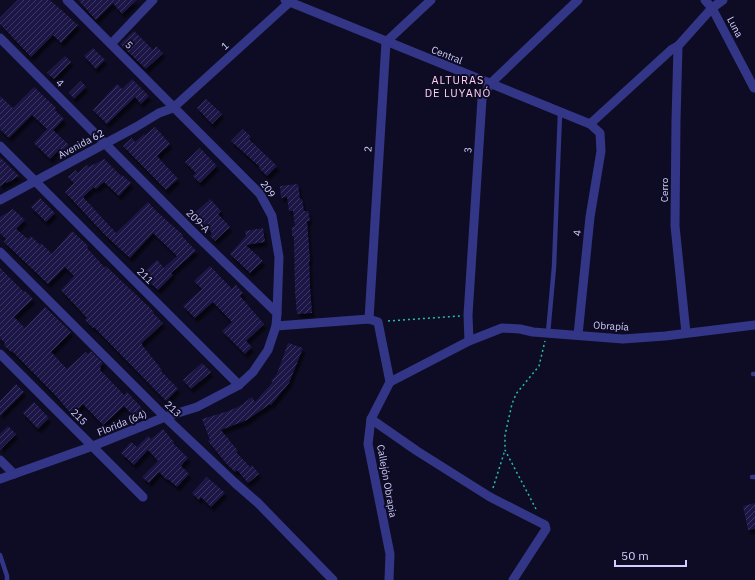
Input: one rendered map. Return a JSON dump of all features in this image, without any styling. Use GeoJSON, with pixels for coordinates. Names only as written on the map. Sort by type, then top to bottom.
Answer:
{"type":"FeatureCollection","features":[{"type":"Feature","properties":{"kind":"street","name":"5"},"geometry":{"type":"LineString","coordinates":[[67,0],[112,44],[173,108]]}},
{"type":"Feature","properties":{"kind":"street"},"geometry":{"type":"LineString","coordinates":[[112,44],[153,0]]}},
{"type":"Feature","properties":{"kind":"street"},"geometry":{"type":"LineString","coordinates":[[386,42],[431,0]]}},
{"type":"Feature","properties":{"kind":"street","name":"3"},"geometry":{"type":"LineString","coordinates":[[469,341],[468,315],[482,99],[490,84],[578,0]]}},
{"type":"Feature","properties":{"kind":"street","name":"Luna"},"geometry":{"type":"LineString","coordinates":[[705,0],[712,8],[754,88]]}},
{"type":"Feature","properties":{"kind":"street"},"geometry":{"type":"LineString","coordinates":[[590,124],[671,50],[678,46],[712,8],[723,0]]}},
{"type":"Feature","properties":{"kind":"street","name":"Central"},"geometry":{"type":"LineString","coordinates":[[289,1],[386,42],[590,124],[600,133]]}},
{"type":"Feature","properties":{"kind":"street","name":"1"},"geometry":{"type":"LineString","coordinates":[[173,108],[289,1]]}},
{"type":"Feature","properties":{"kind":"street","name":"4"},"geometry":{"type":"LineString","coordinates":[[0,38],[105,143]]}},
{"type":"Feature","properties":{"kind":"street","name":"2"},"geometry":{"type":"LineString","coordinates":[[386,42],[373,320],[390,382]]}},
{"type":"Feature","properties":{"kind":"street","name":"Cerro"},"geometry":{"type":"LineString","coordinates":[[678,46],[675,226],[686,333]]}},
{"type":"Feature","properties":{"kind":"street","name":"Avenida 62"},"geometry":{"type":"LineString","coordinates":[[0,200],[159,113],[173,108]]}},
{"type":"Feature","properties":{"kind":"street","name":"209"},"geometry":{"type":"LineString","coordinates":[[173,108],[260,194],[272,216],[279,257],[278,313]]}},
{"type":"Feature","properties":{"kind":"street","name":"4"},"geometry":{"type":"LineString","coordinates":[[578,335],[590,217],[602,151],[600,133]]}},
{"type":"Feature","properties":{"kind":"street","name":"209-A"},"geometry":{"type":"LineString","coordinates":[[105,143],[193,232],[278,313]]}},
{"type":"Feature","properties":{"kind":"street"},"geometry":{"type":"LineString","coordinates":[[0,146],[35,181]]}},
{"type":"Feature","properties":{"kind":"street","name":"211"},"geometry":{"type":"LineString","coordinates":[[35,181],[239,386]]}},
{"type":"Feature","properties":{"kind":"street","name":"213"},"geometry":{"type":"LineString","coordinates":[[0,252],[165,417],[258,503],[333,580]]}},
{"type":"Feature","properties":{"kind":"street","name":"Florida (64)"},"geometry":{"type":"LineString","coordinates":[[0,479],[93,446],[165,417],[197,407],[239,386],[253,372],[268,350],[276,326],[278,313]]}},
{"type":"Feature","properties":{"kind":"street"},"geometry":{"type":"LineString","coordinates":[[276,326],[373,320]]}},
{"type":"Feature","properties":{"kind":"street","name":"Obrapía"},"geometry":{"type":"LineString","coordinates":[[469,341],[502,328],[520,328],[533,332],[622,339],[665,336],[755,325]]}},
{"type":"Feature","properties":{"kind":"street"},"geometry":{"type":"LineString","coordinates":[[390,382],[469,341]]}},
{"type":"Feature","properties":{"kind":"street","name":"215"},"geometry":{"type":"LineString","coordinates":[[0,354],[143,497]]}},
{"type":"Feature","properties":{"kind":"street","name":"Callejón Obrapia"},"geometry":{"type":"LineString","coordinates":[[389,580],[390,554],[368,444],[371,418],[390,382]]}},
{"type":"Feature","properties":{"kind":"street"},"geometry":{"type":"LineString","coordinates":[[371,418],[417,451],[490,497],[544,525],[546,529],[540,540],[513,580]]}},
{"type":"Feature","properties":{"kind":"street"},"geometry":{"type":"LineString","coordinates":[[0,460],[14,474]]}},
{"type":"Feature","properties":{"kind":"lane"},"geometry":{"type":"LineString","coordinates":[[548,333],[554,267],[560,113]]}},
{"type":"Feature","properties":{"kind":"lane"},"geometry":{"type":"LineString","coordinates":[[0,555],[7,580]]}},
{"type":"Feature","properties":{"kind":"path"},"geometry":{"type":"LineString","coordinates":[[373,320],[468,315]]}},
{"type":"Feature","properties":{"kind":"path"},"geometry":{"type":"LineString","coordinates":[[490,497],[505,450],[505,435],[512,404],[516,394],[539,366],[548,333]]}},
{"type":"Feature","properties":{"kind":"path"},"geometry":{"type":"LineString","coordinates":[[505,450],[544,525]]}},
{"type":"Feature","properties":{"kind":"building"},"geometry":{"type":"Polygon","coordinates":[[[18,0],[50,0],[78,25],[61,43],[53,35],[31,57],[0,24],[0,18],[18,0]]]}},
{"type":"Feature","properties":{"kind":"building"},"geometry":{"type":"Polygon","coordinates":[[[78,0],[137,0],[122,14],[113,3],[96,20],[78,0]]]}},
{"type":"Feature","properties":{"kind":"building"},"geometry":{"type":"Polygon","coordinates":[[[134,31],[153,50],[156,46],[163,53],[146,69],[120,44],[134,31]]]}},
{"type":"Feature","properties":{"kind":"building"},"geometry":{"type":"Polygon","coordinates":[[[93,48],[105,60],[96,69],[84,56],[93,48]]]}},
{"type":"Feature","properties":{"kind":"building"},"geometry":{"type":"Polygon","coordinates":[[[65,56],[71,62],[54,79],[47,73],[65,56]]]}},
{"type":"Feature","properties":{"kind":"building"},"geometry":{"type":"Polygon","coordinates":[[[132,79],[149,96],[141,104],[135,97],[107,124],[93,110],[117,84],[122,89],[132,79]]]}},
{"type":"Feature","properties":{"kind":"building"},"geometry":{"type":"Polygon","coordinates":[[[81,81],[86,87],[74,99],[69,93],[81,81]]]}},
{"type":"Feature","properties":{"kind":"building"},"geometry":{"type":"Polygon","coordinates":[[[34,87],[56,108],[55,110],[64,119],[53,130],[69,145],[62,152],[59,150],[50,159],[34,143],[47,129],[32,115],[9,138],[0,129],[0,96],[13,108],[34,87]]]}},
{"type":"Feature","properties":{"kind":"building"},"geometry":{"type":"Polygon","coordinates":[[[206,99],[222,114],[212,124],[197,108],[206,99]]]}},
{"type":"Feature","properties":{"kind":"building"},"geometry":{"type":"Polygon","coordinates":[[[155,127],[170,144],[157,156],[178,179],[166,190],[123,146],[132,138],[135,142],[155,127]]]}},
{"type":"Feature","properties":{"kind":"building"},"geometry":{"type":"Polygon","coordinates":[[[243,129],[251,137],[249,139],[277,166],[267,176],[259,168],[260,167],[231,141],[243,129]]]}},
{"type":"Feature","properties":{"kind":"building"},"geometry":{"type":"Polygon","coordinates":[[[200,148],[217,166],[200,183],[193,176],[196,173],[185,162],[200,148]]]}},
{"type":"Feature","properties":{"kind":"building"},"geometry":{"type":"Polygon","coordinates":[[[0,157],[19,176],[0,186],[0,157]]]}},
{"type":"Feature","properties":{"kind":"building"},"geometry":{"type":"Polygon","coordinates":[[[104,159],[121,176],[122,175],[131,183],[119,196],[104,182],[96,189],[94,187],[83,197],[116,233],[148,202],[183,235],[182,236],[196,251],[171,273],[173,275],[158,290],[141,275],[157,260],[164,268],[177,256],[153,233],[130,258],[105,235],[65,192],[74,183],[68,177],[76,170],[78,173],[87,165],[89,167],[104,159]]]}},
{"type":"Feature","properties":{"kind":"building"},"geometry":{"type":"Polygon","coordinates":[[[298,184],[300,199],[302,199],[304,211],[308,211],[310,221],[307,221],[312,313],[297,314],[294,236],[292,236],[292,227],[295,226],[293,211],[289,211],[287,197],[281,198],[280,186],[298,184]]]}},
{"type":"Feature","properties":{"kind":"building"},"geometry":{"type":"Polygon","coordinates":[[[40,198],[55,213],[46,222],[31,207],[40,198]]]}},
{"type":"Feature","properties":{"kind":"building"},"geometry":{"type":"Polygon","coordinates":[[[210,199],[221,211],[218,214],[230,227],[215,241],[210,236],[212,233],[194,214],[210,199]]]}},
{"type":"Feature","properties":{"kind":"building"},"geometry":{"type":"Polygon","coordinates":[[[13,209],[25,220],[16,229],[28,239],[31,236],[52,254],[72,231],[88,246],[87,248],[105,268],[106,266],[154,312],[153,313],[163,323],[142,343],[142,345],[162,370],[161,371],[178,389],[166,401],[94,327],[93,328],[85,320],[87,318],[61,290],[74,276],[65,267],[48,284],[4,242],[6,239],[0,233],[0,217],[13,209]]]}},
{"type":"Feature","properties":{"kind":"building"},"geometry":{"type":"Polygon","coordinates":[[[263,228],[265,242],[246,245],[263,261],[250,273],[230,254],[246,236],[245,231],[263,228]]]}},
{"type":"Feature","properties":{"kind":"building"},"geometry":{"type":"Polygon","coordinates":[[[210,266],[232,289],[236,285],[243,293],[240,296],[264,324],[246,341],[252,347],[245,354],[222,331],[232,322],[213,302],[195,318],[183,306],[202,289],[194,281],[210,266]]]}},
{"type":"Feature","properties":{"kind":"building"},"geometry":{"type":"Polygon","coordinates":[[[0,268],[33,299],[14,317],[25,328],[45,307],[71,332],[51,352],[67,369],[86,352],[88,354],[91,351],[103,363],[100,370],[124,395],[127,392],[143,409],[134,417],[124,406],[103,425],[83,404],[72,415],[57,397],[12,351],[11,352],[4,345],[5,343],[0,338],[0,268]]]}},
{"type":"Feature","properties":{"kind":"building"},"geometry":{"type":"Polygon","coordinates":[[[288,343],[303,348],[289,383],[271,405],[270,404],[247,420],[221,430],[238,451],[236,452],[250,467],[252,465],[259,474],[248,483],[237,470],[235,472],[225,462],[208,441],[210,440],[202,419],[229,411],[244,404],[252,397],[255,402],[273,382],[271,381],[277,374],[288,343]]]}},
{"type":"Feature","properties":{"kind":"building"},"geometry":{"type":"Polygon","coordinates":[[[202,363],[211,372],[191,389],[183,380],[202,363]]]}},
{"type":"Feature","properties":{"kind":"building"},"geometry":{"type":"Polygon","coordinates":[[[16,384],[24,392],[0,416],[0,401],[16,384]]]}},
{"type":"Feature","properties":{"kind":"building"},"geometry":{"type":"Polygon","coordinates":[[[34,402],[49,418],[38,429],[23,413],[34,402]]]}},
{"type":"Feature","properties":{"kind":"building"},"geometry":{"type":"Polygon","coordinates":[[[8,426],[16,434],[0,450],[0,434],[8,426]]]}},
{"type":"Feature","properties":{"kind":"building"},"geometry":{"type":"Polygon","coordinates":[[[163,429],[174,442],[173,443],[188,458],[181,466],[189,474],[177,487],[159,472],[149,483],[142,477],[158,461],[148,450],[134,465],[121,453],[131,442],[137,447],[148,436],[151,439],[163,429]]]}},
{"type":"Feature","properties":{"kind":"building"},"geometry":{"type":"Polygon","coordinates":[[[207,477],[225,493],[211,507],[201,497],[199,500],[192,493],[207,477]]]}},
{"type":"Feature","properties":{"kind":"building"},"geometry":{"type":"Polygon","coordinates":[[[755,503],[755,529],[748,530],[743,506],[755,503]]]}},
{"type":"Feature","properties":{"kind":"district","name":"ALTURAS DE LUYANÓ"},"geometry":{"type":"Point","coordinates":[458,86]}}]}
